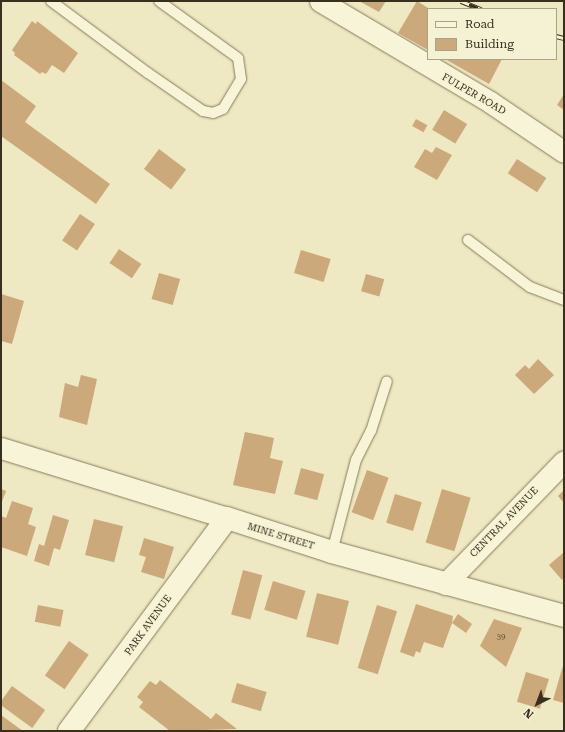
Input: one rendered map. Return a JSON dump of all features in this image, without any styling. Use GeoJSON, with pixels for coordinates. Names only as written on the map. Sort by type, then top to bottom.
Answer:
{"type":"FeatureCollection","features":[{"type":"Feature","properties":{"kind":"street","name":"FULPER ROAD"},"geometry":{"type":"LineString","coordinates":[[320,1],[490,102],[564,152]]}},
{"type":"Feature","properties":{"kind":"street","name":"MINE STREET"},"geometry":{"type":"LineString","coordinates":[[1,448],[332,552],[564,616]]}},
{"type":"Feature","properties":{"kind":"street","name":"CENTRAL AVENUE"},"geometry":{"type":"LineString","coordinates":[[445,584],[564,461]]}},
{"type":"Feature","properties":{"kind":"street","name":"PARK AVENUE"},"geometry":{"type":"LineString","coordinates":[[69,731],[227,518]]}},
{"type":"Feature","properties":{"kind":"lane"},"geometry":{"type":"LineString","coordinates":[[51,1],[148,73],[203,111],[214,113],[223,109],[241,79],[238,58],[159,1]]}},
{"type":"Feature","properties":{"kind":"lane"},"geometry":{"type":"LineString","coordinates":[[468,240],[530,287],[564,300]]}},
{"type":"Feature","properties":{"kind":"lane"},"geometry":{"type":"LineString","coordinates":[[332,552],[356,460],[372,431],[387,382]]}},
{"type":"Feature","properties":{"kind":"building"},"geometry":{"type":"Polygon","coordinates":[[[359,1],[386,1],[379,12],[359,1]]]}},
{"type":"Feature","properties":{"kind":"building"},"geometry":{"type":"Polygon","coordinates":[[[417,1],[428,8],[427,49],[398,33],[417,1]]]}},
{"type":"Feature","properties":{"kind":"building"},"geometry":{"type":"Polygon","coordinates":[[[32,21],[36,24],[37,21],[78,53],[64,73],[52,65],[46,74],[42,72],[40,74],[14,55],[15,53],[12,50],[32,21]]]}},
{"type":"Feature","properties":{"kind":"building"},"geometry":{"type":"Polygon","coordinates":[[[447,60],[501,60],[489,84],[447,60]]]}},
{"type":"Feature","properties":{"kind":"building"},"geometry":{"type":"Polygon","coordinates":[[[1,80],[36,106],[25,122],[110,184],[96,204],[1,136],[1,80]]]}},
{"type":"Feature","properties":{"kind":"building"},"geometry":{"type":"Polygon","coordinates":[[[564,94],[564,110],[557,105],[564,94]]]}},
{"type":"Feature","properties":{"kind":"building"},"geometry":{"type":"Polygon","coordinates":[[[444,110],[467,124],[455,144],[432,130],[444,110]]]}},
{"type":"Feature","properties":{"kind":"building"},"geometry":{"type":"Polygon","coordinates":[[[416,119],[427,125],[423,132],[412,126],[416,119]]]}},
{"type":"Feature","properties":{"kind":"building"},"geometry":{"type":"Polygon","coordinates":[[[436,147],[452,155],[437,180],[414,167],[425,149],[432,153],[436,147]]]}},
{"type":"Feature","properties":{"kind":"building"},"geometry":{"type":"Polygon","coordinates":[[[159,149],[186,169],[171,189],[144,169],[159,149]]]}},
{"type":"Feature","properties":{"kind":"building"},"geometry":{"type":"Polygon","coordinates":[[[517,159],[546,178],[537,192],[508,173],[517,159]]]}},
{"type":"Feature","properties":{"kind":"building"},"geometry":{"type":"Polygon","coordinates":[[[80,214],[95,224],[77,251],[62,241],[80,214]]]}},
{"type":"Feature","properties":{"kind":"building"},"geometry":{"type":"Polygon","coordinates":[[[119,249],[141,264],[132,278],[109,263],[119,249]]]}},
{"type":"Feature","properties":{"kind":"building"},"geometry":{"type":"Polygon","coordinates":[[[301,250],[331,259],[324,282],[294,273],[301,250]]]}},
{"type":"Feature","properties":{"kind":"building"},"geometry":{"type":"Polygon","coordinates":[[[159,273],[180,279],[173,305],[152,299],[159,273]]]}},
{"type":"Feature","properties":{"kind":"building"},"geometry":{"type":"Polygon","coordinates":[[[366,274],[384,279],[379,297],[361,291],[366,274]]]}},
{"type":"Feature","properties":{"kind":"building"},"geometry":{"type":"Polygon","coordinates":[[[1,294],[24,301],[12,344],[1,341],[1,294]]]}},
{"type":"Feature","properties":{"kind":"building"},"geometry":{"type":"Polygon","coordinates":[[[538,359],[554,375],[534,394],[515,375],[525,365],[529,369],[538,359]]]}},
{"type":"Feature","properties":{"kind":"building"},"geometry":{"type":"Polygon","coordinates":[[[81,375],[97,379],[87,425],[59,417],[65,383],[78,387],[81,375]]]}},
{"type":"Feature","properties":{"kind":"building"},"geometry":{"type":"Polygon","coordinates":[[[245,432],[274,438],[270,458],[283,461],[275,494],[233,485],[245,432]]]}},
{"type":"Feature","properties":{"kind":"building"},"geometry":{"type":"Polygon","coordinates":[[[301,468],[324,474],[317,500],[294,494],[301,468]]]}},
{"type":"Feature","properties":{"kind":"building"},"geometry":{"type":"Polygon","coordinates":[[[367,470],[389,478],[373,520],[352,512],[367,470]]]}},
{"type":"Feature","properties":{"kind":"building"},"geometry":{"type":"Polygon","coordinates":[[[1,489],[6,491],[1,504],[1,489]]]}},
{"type":"Feature","properties":{"kind":"building"},"geometry":{"type":"Polygon","coordinates":[[[442,489],[471,498],[454,551],[426,543],[442,489]]]}},
{"type":"Feature","properties":{"kind":"building"},"geometry":{"type":"Polygon","coordinates":[[[564,490],[564,503],[558,496],[564,490]]]}},
{"type":"Feature","properties":{"kind":"building"},"geometry":{"type":"Polygon","coordinates":[[[395,494],[422,502],[413,531],[386,523],[395,494]]]}},
{"type":"Feature","properties":{"kind":"building"},"geometry":{"type":"Polygon","coordinates":[[[12,501],[33,508],[28,524],[36,527],[27,556],[1,547],[1,516],[6,518],[12,501]]]}},
{"type":"Feature","properties":{"kind":"building"},"geometry":{"type":"Polygon","coordinates":[[[53,515],[69,520],[60,550],[54,548],[49,566],[34,561],[39,544],[44,546],[53,515]]]}},
{"type":"Feature","properties":{"kind":"building"},"geometry":{"type":"Polygon","coordinates":[[[94,519],[123,526],[114,562],[85,555],[94,519]]]}},
{"type":"Feature","properties":{"kind":"building"},"geometry":{"type":"Polygon","coordinates":[[[144,538],[174,547],[164,579],[141,572],[146,557],[139,555],[144,538]]]}},
{"type":"Feature","properties":{"kind":"building"},"geometry":{"type":"Polygon","coordinates":[[[564,552],[564,578],[562,580],[549,565],[564,552]]]}},
{"type":"Feature","properties":{"kind":"building"},"geometry":{"type":"Polygon","coordinates":[[[243,570],[262,575],[250,620],[231,614],[243,570]]]}},
{"type":"Feature","properties":{"kind":"building"},"geometry":{"type":"Polygon","coordinates":[[[273,581],[306,591],[297,620],[264,610],[273,581]]]}},
{"type":"Feature","properties":{"kind":"building"},"geometry":{"type":"Polygon","coordinates":[[[317,593],[349,601],[338,645],[306,637],[317,593]]]}},
{"type":"Feature","properties":{"kind":"building"},"geometry":{"type":"Polygon","coordinates":[[[416,604],[453,616],[443,648],[424,642],[420,653],[416,651],[414,657],[400,652],[416,604]]]}},
{"type":"Feature","properties":{"kind":"building"},"geometry":{"type":"Polygon","coordinates":[[[38,605],[64,610],[60,627],[35,622],[38,605]]]}},
{"type":"Feature","properties":{"kind":"building"},"geometry":{"type":"Polygon","coordinates":[[[377,605],[397,611],[378,674],[358,668],[377,605]]]}},
{"type":"Feature","properties":{"kind":"building"},"geometry":{"type":"Polygon","coordinates":[[[458,614],[472,624],[466,633],[452,623],[458,614]]]}},
{"type":"Feature","properties":{"kind":"building"},"geometry":{"type":"Polygon","coordinates":[[[494,619],[522,628],[506,667],[480,646],[494,619]]]}},
{"type":"Feature","properties":{"kind":"building"},"geometry":{"type":"Polygon","coordinates":[[[69,641],[89,655],[65,689],[45,675],[69,641]]]}},
{"type":"Feature","properties":{"kind":"building"},"geometry":{"type":"Polygon","coordinates":[[[564,662],[564,703],[553,700],[564,662]]]}},
{"type":"Feature","properties":{"kind":"building"},"geometry":{"type":"Polygon","coordinates":[[[526,672],[549,679],[540,709],[517,702],[526,672]]]}},
{"type":"Feature","properties":{"kind":"building"},"geometry":{"type":"Polygon","coordinates":[[[160,680],[211,719],[216,713],[237,729],[170,731],[139,707],[143,702],[137,697],[150,681],[156,685],[160,680]]]}},
{"type":"Feature","properties":{"kind":"building"},"geometry":{"type":"Polygon","coordinates":[[[237,683],[267,692],[261,711],[231,702],[237,683]]]}},
{"type":"Feature","properties":{"kind":"building"},"geometry":{"type":"Polygon","coordinates":[[[12,686],[45,710],[32,728],[1,705],[1,701],[12,686]]]}},
{"type":"Feature","properties":{"kind":"building"},"geometry":{"type":"Polygon","coordinates":[[[1,715],[23,731],[1,731],[1,715]]]}},
{"type":"Feature","properties":{"kind":"railway"},"geometry":{"type":"LineString","coordinates":[[461,1],[478,8]]}},
{"type":"Feature","properties":{"kind":"railway"},"geometry":{"type":"LineString","coordinates":[[557,36],[564,38]]}}]}
